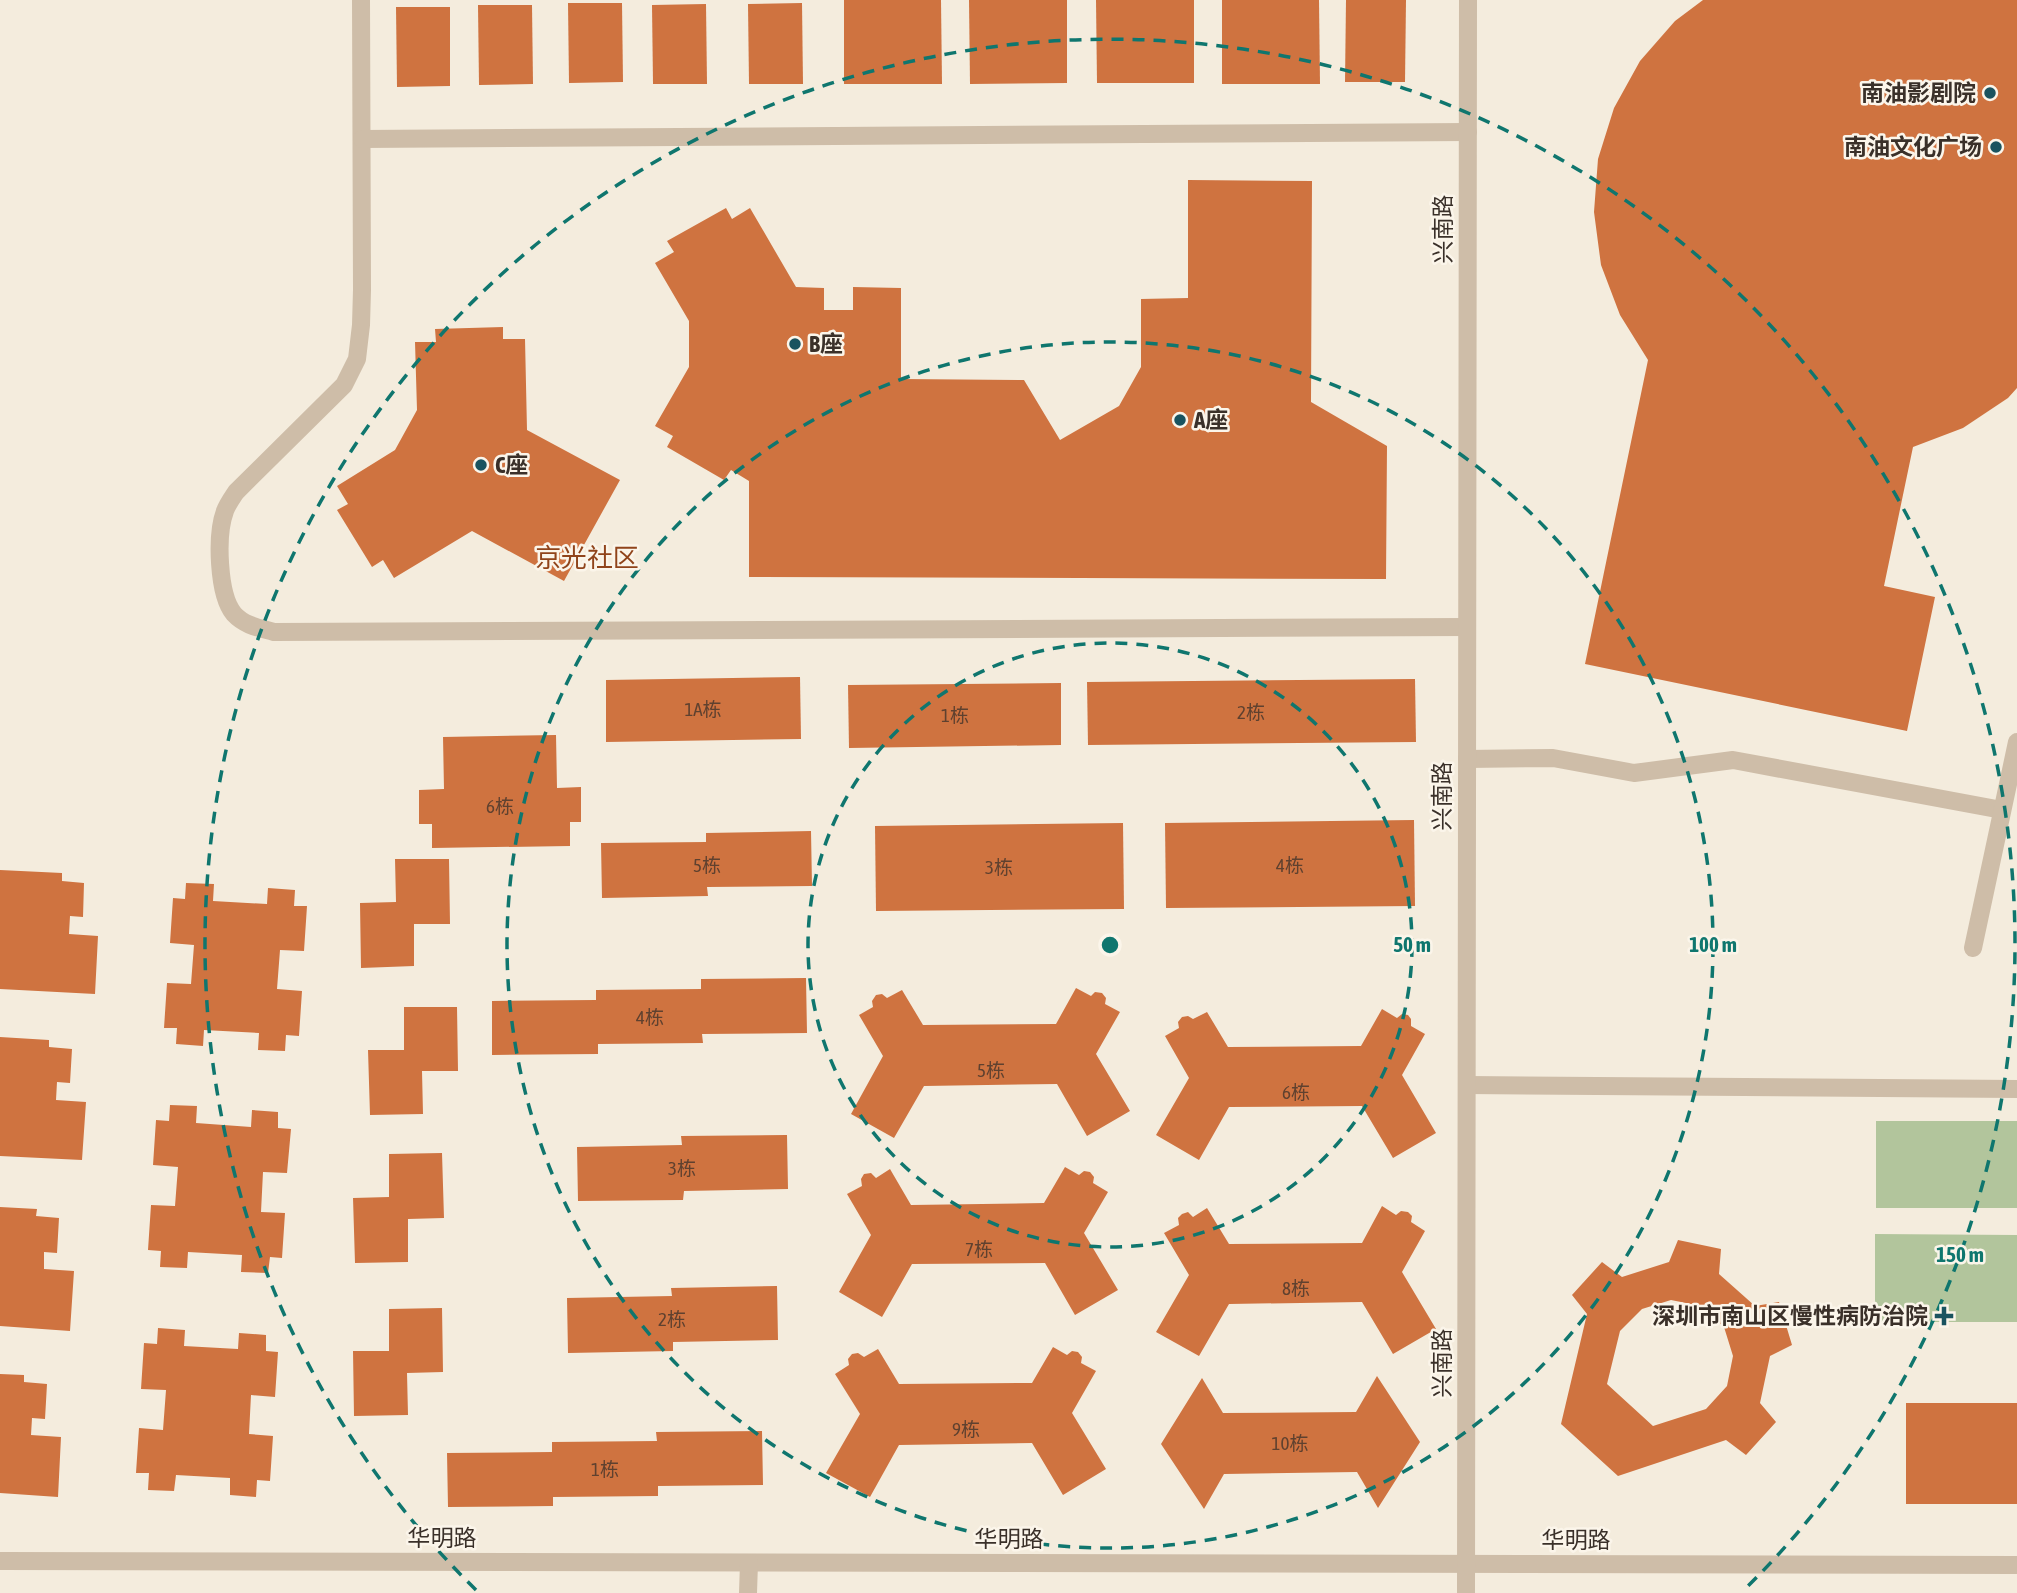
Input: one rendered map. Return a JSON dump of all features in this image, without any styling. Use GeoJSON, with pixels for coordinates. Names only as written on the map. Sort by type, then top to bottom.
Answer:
{"type":"FeatureCollection","features":[{"type":"Feature","properties":{"kind":"street"},"geometry":{"type":"LineString","coordinates":[[361,0],[361,325],[357,359],[344,386],[236,492],[225,511],[221,532],[224,597],[235,615],[251,626],[274,632],[1467,627]]}},
{"type":"Feature","properties":{"kind":"street","name":"兴南路"},"geometry":{"type":"LineString","coordinates":[[1466,1593],[1468,0]]}},
{"type":"Feature","properties":{"kind":"street"},"geometry":{"type":"LineString","coordinates":[[362,139],[1468,132]]}},
{"type":"Feature","properties":{"kind":"street"},"geometry":{"type":"LineString","coordinates":[[1973,948],[2017,742]]}},
{"type":"Feature","properties":{"kind":"street"},"geometry":{"type":"LineString","coordinates":[[1467,759],[1553,758],[1634,773],[1733,760],[2002,810]]}},
{"type":"Feature","properties":{"kind":"street"},"geometry":{"type":"LineString","coordinates":[[1467,1085],[2017,1089]]}},
{"type":"Feature","properties":{"kind":"street","name":"华明路"},"geometry":{"type":"LineString","coordinates":[[0,1561],[2017,1565]]}},
{"type":"Feature","properties":{"kind":"street"},"geometry":{"type":"LineString","coordinates":[[748,1593],[749,1563]]}},
{"type":"Feature","properties":{"kind":"green space"},"geometry":{"type":"Polygon","coordinates":[[[1876,1121],[2017,1121],[2017,1208],[1876,1208],[1876,1121]]]}},
{"type":"Feature","properties":{"kind":"green space"},"geometry":{"type":"Polygon","coordinates":[[[1875,1234],[2017,1235],[2017,1322],[1875,1322],[1875,1234]]]}},
{"type":"Feature","properties":{"kind":"building"},"geometry":{"type":"Polygon","coordinates":[[[844,0],[941,0],[942,84],[844,84],[844,0]]]}},
{"type":"Feature","properties":{"kind":"building"},"geometry":{"type":"Polygon","coordinates":[[[969,0],[1067,0],[1067,83],[970,84],[969,0]]]}},
{"type":"Feature","properties":{"kind":"building"},"geometry":{"type":"Polygon","coordinates":[[[1096,0],[1194,0],[1194,83],[1097,83],[1096,0]]]}},
{"type":"Feature","properties":{"kind":"building"},"geometry":{"type":"Polygon","coordinates":[[[1222,0],[1319,0],[1320,84],[1222,84],[1222,0]]]}},
{"type":"Feature","properties":{"kind":"building"},"geometry":{"type":"Polygon","coordinates":[[[1346,0],[1406,0],[1405,82],[1345,82],[1346,0]]]}},
{"type":"Feature","properties":{"kind":"building"},"geometry":{"type":"Polygon","coordinates":[[[1703,0],[2017,0],[2017,388],[2008,398],[1963,428],[1913,447],[1884,586],[1935,597],[1907,731],[1585,664],[1648,360],[1620,315],[1601,265],[1594,212],[1598,159],[1614,108],[1640,61],[1675,21],[1703,0]]]}},
{"type":"Feature","properties":{"kind":"building"},"geometry":{"type":"Polygon","coordinates":[[[568,3],[622,3],[623,82],[569,83],[568,3]]]}},
{"type":"Feature","properties":{"kind":"building"},"geometry":{"type":"Polygon","coordinates":[[[802,3],[803,84],[749,84],[748,4],[802,3]]]}},
{"type":"Feature","properties":{"kind":"building"},"geometry":{"type":"Polygon","coordinates":[[[706,4],[707,84],[653,84],[652,5],[706,4]]]}},
{"type":"Feature","properties":{"kind":"building"},"geometry":{"type":"Polygon","coordinates":[[[478,5],[532,5],[533,84],[479,85],[478,5]]]}},
{"type":"Feature","properties":{"kind":"building"},"geometry":{"type":"Polygon","coordinates":[[[396,7],[450,7],[450,86],[397,87],[396,7]]]}},
{"type":"Feature","properties":{"kind":"building"},"geometry":{"type":"Polygon","coordinates":[[[1188,180],[1312,181],[1311,402],[1387,446],[1386,579],[749,577],[749,481],[731,470],[724,480],[667,447],[673,436],[655,426],[689,367],[689,321],[655,263],[674,252],[667,241],[726,208],[732,219],[750,208],[796,287],[824,288],[824,310],[853,310],[853,287],[901,288],[901,379],[1024,380],[1060,440],[1119,406],[1141,367],[1141,299],[1188,298],[1188,180]]]}},
{"type":"Feature","properties":{"kind":"building","name":"C座"},"geometry":{"type":"Polygon","coordinates":[[[503,327],[503,339],[525,339],[527,430],[620,480],[564,581],[472,531],[394,578],[383,560],[372,567],[337,510],[348,504],[337,486],[395,450],[417,410],[415,342],[436,342],[435,329],[503,327]]]}},
{"type":"Feature","properties":{"kind":"building"},"geometry":{"type":"Polygon","coordinates":[[[800,677],[801,739],[606,742],[606,680],[800,677]]]}},
{"type":"Feature","properties":{"kind":"building"},"geometry":{"type":"Polygon","coordinates":[[[1415,679],[1416,742],[1088,745],[1087,682],[1415,679]]]}},
{"type":"Feature","properties":{"kind":"building"},"geometry":{"type":"Polygon","coordinates":[[[1061,683],[1061,745],[849,748],[848,685],[1061,683]]]}},
{"type":"Feature","properties":{"kind":"building"},"geometry":{"type":"Polygon","coordinates":[[[556,735],[557,788],[581,787],[581,822],[570,822],[570,846],[432,848],[432,824],[419,824],[419,790],[444,789],[443,737],[556,735]]]}},
{"type":"Feature","properties":{"kind":"building"},"geometry":{"type":"Polygon","coordinates":[[[1414,820],[1415,906],[1166,908],[1165,823],[1414,820]]]}},
{"type":"Feature","properties":{"kind":"building"},"geometry":{"type":"Polygon","coordinates":[[[1123,823],[1124,909],[876,911],[875,826],[1123,823]]]}},
{"type":"Feature","properties":{"kind":"building"},"geometry":{"type":"Polygon","coordinates":[[[811,831],[812,886],[707,887],[708,896],[602,898],[601,843],[706,842],[706,833],[811,831]]]}},
{"type":"Feature","properties":{"kind":"building"},"geometry":{"type":"Polygon","coordinates":[[[395,859],[449,859],[450,924],[414,924],[414,966],[361,968],[360,903],[396,902],[395,859]]]}},
{"type":"Feature","properties":{"kind":"building"},"geometry":{"type":"Polygon","coordinates":[[[0,870],[62,873],[62,881],[84,883],[83,917],[70,916],[69,934],[98,936],[95,994],[0,989],[0,870]]]}},
{"type":"Feature","properties":{"kind":"building"},"geometry":{"type":"Polygon","coordinates":[[[186,883],[214,884],[213,901],[267,904],[268,888],[295,890],[294,906],[307,906],[304,951],[280,950],[277,989],[302,991],[299,1036],[286,1035],[285,1051],[258,1050],[259,1033],[204,1030],[203,1046],[176,1044],[177,1028],[164,1028],[167,983],[191,984],[194,945],[170,943],[173,898],[185,899],[186,883]]]}},
{"type":"Feature","properties":{"kind":"building"},"geometry":{"type":"Polygon","coordinates":[[[806,978],[807,1033],[702,1034],[703,1043],[598,1044],[598,1054],[492,1055],[492,1001],[596,1000],[596,990],[701,989],[701,979],[806,978]]]}},
{"type":"Feature","properties":{"kind":"building"},"geometry":{"type":"Polygon","coordinates":[[[1076,988],[1091,996],[1095,992],[1102,993],[1106,998],[1105,1004],[1120,1012],[1096,1054],[1130,1111],[1087,1136],[1057,1084],[924,1086],[894,1138],[851,1114],[883,1056],[859,1015],[873,1007],[872,1001],[876,995],[882,994],[887,998],[902,990],[923,1025],[1056,1024],[1076,988]]]}},
{"type":"Feature","properties":{"kind":"building"},"geometry":{"type":"Polygon","coordinates":[[[404,1007],[457,1007],[458,1071],[422,1071],[423,1114],[370,1115],[368,1050],[404,1050],[404,1007]]]}},
{"type":"Feature","properties":{"kind":"building"},"geometry":{"type":"Polygon","coordinates":[[[1382,1009],[1397,1018],[1402,1014],[1408,1015],[1411,1026],[1425,1034],[1402,1075],[1436,1133],[1393,1158],[1362,1106],[1229,1107],[1199,1160],[1156,1135],[1189,1078],[1165,1036],[1179,1028],[1178,1022],[1182,1017],[1193,1019],[1207,1012],[1228,1047],[1361,1046],[1382,1009]]]}},
{"type":"Feature","properties":{"kind":"building"},"geometry":{"type":"Polygon","coordinates":[[[0,1037],[49,1040],[49,1047],[72,1049],[70,1083],[57,1082],[56,1100],[86,1102],[82,1160],[0,1156],[0,1037]]]}},
{"type":"Feature","properties":{"kind":"building"},"geometry":{"type":"Polygon","coordinates":[[[170,1105],[197,1106],[196,1123],[251,1127],[252,1110],[278,1112],[278,1128],[291,1129],[287,1173],[263,1172],[261,1212],[285,1213],[282,1258],[270,1257],[268,1273],[241,1272],[242,1255],[188,1252],[187,1268],[160,1267],[161,1251],[148,1250],[151,1205],[175,1206],[178,1167],[153,1165],[156,1120],[169,1121],[170,1105]]]}},
{"type":"Feature","properties":{"kind":"building"},"geometry":{"type":"Polygon","coordinates":[[[787,1135],[788,1189],[684,1191],[683,1200],[578,1201],[577,1147],[682,1145],[681,1136],[787,1135]]]}},
{"type":"Feature","properties":{"kind":"building"},"geometry":{"type":"Polygon","coordinates":[[[442,1153],[444,1218],[408,1219],[408,1262],[355,1263],[353,1198],[389,1197],[389,1154],[442,1153]]]}},
{"type":"Feature","properties":{"kind":"building"},"geometry":{"type":"Polygon","coordinates":[[[1065,1167],[1079,1175],[1084,1171],[1090,1172],[1094,1177],[1093,1183],[1108,1192],[1084,1233],[1118,1290],[1075,1315],[1045,1263],[912,1264],[882,1317],[839,1292],[871,1235],[847,1194],[862,1186],[861,1179],[864,1174],[871,1173],[876,1178],[890,1169],[911,1205],[1044,1203],[1065,1167]]]}},
{"type":"Feature","properties":{"kind":"building"},"geometry":{"type":"Polygon","coordinates":[[[1382,1206],[1396,1215],[1401,1211],[1408,1212],[1412,1216],[1411,1222],[1425,1231],[1402,1272],[1436,1329],[1393,1354],[1362,1302],[1229,1304],[1199,1356],[1156,1332],[1189,1275],[1164,1233],[1179,1225],[1178,1218],[1182,1214],[1188,1212],[1193,1217],[1207,1208],[1229,1244],[1362,1243],[1382,1206]]]}},
{"type":"Feature","properties":{"kind":"building"},"geometry":{"type":"Polygon","coordinates":[[[0,1207],[37,1209],[36,1216],[59,1218],[57,1253],[44,1252],[44,1269],[74,1271],[70,1331],[0,1326],[0,1207]]]}},
{"type":"Feature","properties":{"kind":"building"},"geometry":{"type":"Polygon","coordinates":[[[1678,1240],[1721,1249],[1719,1274],[1755,1306],[1779,1302],[1792,1345],[1770,1356],[1760,1403],[1776,1422],[1746,1455],[1726,1440],[1618,1476],[1561,1424],[1587,1314],[1572,1295],[1602,1262],[1622,1277],[1669,1262],[1678,1240]],[[1671,1300],[1642,1309],[1620,1331],[1607,1384],[1653,1426],[1706,1409],[1727,1386],[1733,1356],[1724,1327],[1701,1306],[1671,1300]]]}},
{"type":"Feature","properties":{"kind":"building"},"geometry":{"type":"Polygon","coordinates":[[[777,1286],[778,1340],[673,1342],[673,1351],[568,1353],[567,1298],[672,1296],[671,1288],[777,1286]]]}},
{"type":"Feature","properties":{"kind":"building"},"geometry":{"type":"Polygon","coordinates":[[[442,1308],[443,1372],[407,1373],[408,1415],[354,1416],[353,1351],[389,1351],[389,1309],[442,1308]]]}},
{"type":"Feature","properties":{"kind":"building"},"geometry":{"type":"Polygon","coordinates":[[[158,1328],[185,1330],[184,1346],[238,1349],[239,1333],[266,1335],[266,1351],[278,1352],[275,1397],[251,1395],[249,1434],[273,1436],[270,1481],[257,1480],[256,1497],[230,1495],[230,1478],[176,1475],[174,1491],[148,1490],[149,1473],[136,1473],[139,1428],[163,1430],[166,1390],[141,1389],[144,1343],[157,1344],[158,1328]]]}},
{"type":"Feature","properties":{"kind":"building"},"geometry":{"type":"Polygon","coordinates":[[[1053,1347],[1067,1355],[1072,1351],[1078,1352],[1082,1357],[1081,1363],[1096,1371],[1072,1413],[1106,1469],[1063,1495],[1032,1443],[899,1445],[870,1497],[826,1473],[860,1414],[835,1374],[849,1365],[848,1359],[852,1354],[858,1353],[864,1357],[878,1349],[899,1384],[1032,1383],[1053,1347]]]}},
{"type":"Feature","properties":{"kind":"building"},"geometry":{"type":"Polygon","coordinates":[[[0,1374],[24,1375],[24,1382],[47,1384],[45,1419],[32,1418],[31,1435],[61,1437],[58,1497],[0,1493],[0,1374]]]}},
{"type":"Feature","properties":{"kind":"building"},"geometry":{"type":"Polygon","coordinates":[[[1377,1376],[1420,1442],[1378,1508],[1357,1472],[1224,1474],[1204,1509],[1161,1444],[1202,1378],[1223,1413],[1356,1412],[1377,1376]]]}},
{"type":"Feature","properties":{"kind":"building"},"geometry":{"type":"Polygon","coordinates":[[[1906,1403],[2017,1403],[2017,1504],[1906,1504],[1906,1403]]]}},
{"type":"Feature","properties":{"kind":"building"},"geometry":{"type":"Polygon","coordinates":[[[762,1431],[763,1485],[658,1486],[658,1496],[553,1497],[553,1506],[448,1507],[447,1453],[552,1452],[552,1442],[657,1441],[656,1432],[762,1431]]]}},
{"type":"Feature","properties":{"kind":"place","name":"南油影剧院"},"geometry":{"type":"Point","coordinates":[1990,93]}},
{"type":"Feature","properties":{"kind":"place","name":"南油文化广场"},"geometry":{"type":"Point","coordinates":[1996,147]}},
{"type":"Feature","properties":{"kind":"place","name":"B座"},"geometry":{"type":"Point","coordinates":[795,344]}},
{"type":"Feature","properties":{"kind":"place","name":"A座"},"geometry":{"type":"Point","coordinates":[1180,420]}},
{"type":"Feature","properties":{"kind":"place","name":"C座"},"geometry":{"type":"Point","coordinates":[481,465]}},
{"type":"Feature","properties":{"kind":"place","name":"深圳市南山区慢性病防治院"},"geometry":{"type":"Point","coordinates":[1944,1316]}},
{"type":"Feature","properties":{"kind":"district","name":"京光社区"},"geometry":{"type":"Point","coordinates":[587,558]}}]}
